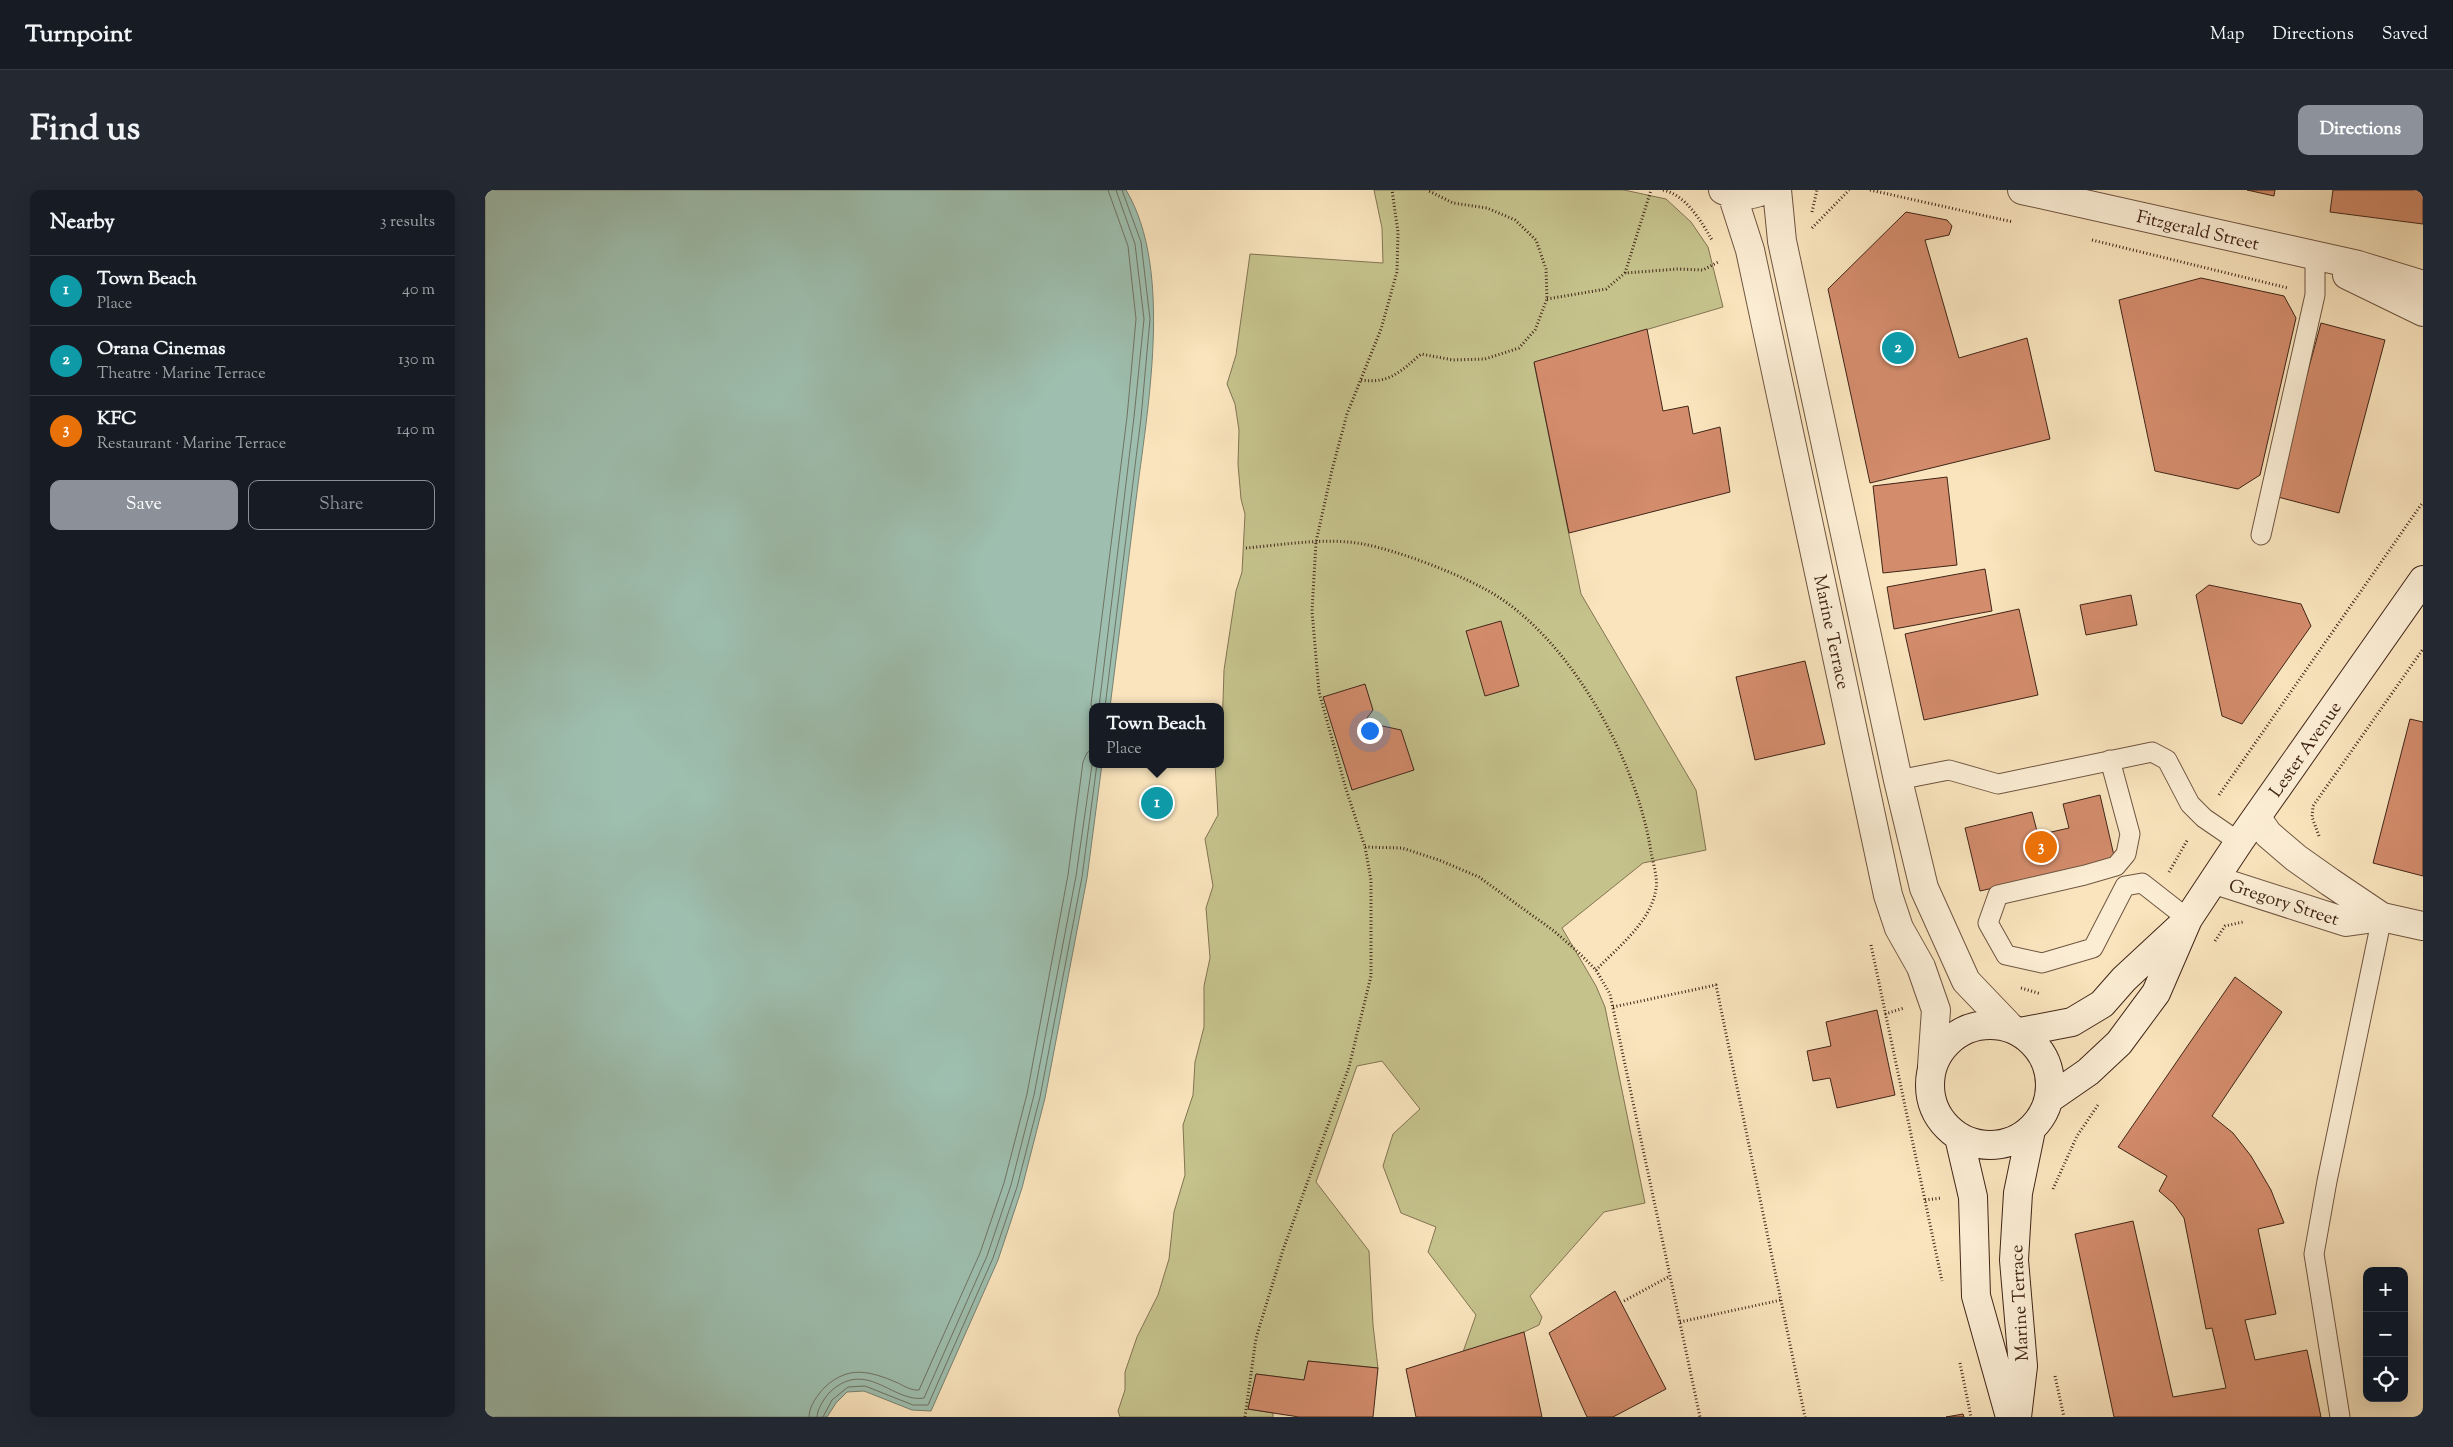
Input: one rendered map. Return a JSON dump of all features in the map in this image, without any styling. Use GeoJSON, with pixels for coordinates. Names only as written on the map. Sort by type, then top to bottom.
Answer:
{"type":"FeatureCollection","features":[{"type":"Feature","properties":{"kind":"street"},"geometry":{"type":"LineString","coordinates":[[1727,192],[1744,196],[1764,190]]}},
{"type":"Feature","properties":{"kind":"street","name":"Marine Terrace"},"geometry":{"type":"LineString","coordinates":[[1777,190],[1783,241],[1898,780],[1924,888],[1966,981],[2015,1029]]}},
{"type":"Feature","properties":{"kind":"street","name":"Fitzgerald Street"},"geometry":{"type":"LineString","coordinates":[[2022,190],[2315,257],[2358,265],[2423,285]]}},
{"type":"Feature","properties":{"kind":"street","name":"Marine Terrace"},"geometry":{"type":"LineString","coordinates":[[1727,192],[1750,250],[1888,895],[1899,928],[1921,967],[1936,1010],[1933,1066]]}},
{"type":"Feature","properties":{"kind":"street","name":"Fitzgerald Street"},"geometry":{"type":"LineString","coordinates":[[2315,257],[2361,283],[2423,312]]}},
{"type":"Feature","properties":{"kind":"street","name":"Lester Avenue"},"geometry":{"type":"LineString","coordinates":[[2049,1099],[2088,1072],[2119,1043],[2156,993],[2189,919],[2239,842],[2423,580]]}},
{"type":"Feature","properties":{"kind":"street","name":"Gregory Street"},"geometry":{"type":"LineString","coordinates":[[2257,818],[2268,834],[2296,858],[2382,917]]}},
{"type":"Feature","properties":{"kind":"street","name":"Gregory Street"},"geometry":{"type":"LineString","coordinates":[[2215,880],[2345,922],[2382,917],[2423,926]]}},
{"type":"Feature","properties":{"kind":"street","name":"Lester Avenue"},"geometry":{"type":"LineString","coordinates":[[2015,1029],[2072,1022],[2101,1004],[2124,979],[2189,919]]}},
{"type":"Feature","properties":{"kind":"street"},"geometry":{"type":"LineString","coordinates":[[1991,1024],[2015,1029],[2033,1041],[2043,1054],[2049,1068],[2051,1084],[2049,1099],[2042,1116],[2031,1130],[2014,1141],[1996,1146],[1977,1144],[1959,1137],[1943,1124],[1933,1106],[1929,1086],[1933,1066],[1942,1047],[1956,1035],[1973,1027],[1991,1024]]}},
{"type":"Feature","properties":{"kind":"street","name":"Marine Terrace"},"geometry":{"type":"LineString","coordinates":[[2017,1417],[2023,1366],[2014,1260],[2018,1193],[2031,1130]]}},
{"type":"Feature","properties":{"kind":"street","name":"Marine Terrace"},"geometry":{"type":"LineString","coordinates":[[1959,1137],[1973,1197],[1976,1296],[2010,1417]]}},
{"type":"Feature","properties":{"kind":"lane"},"geometry":{"type":"LineString","coordinates":[[2261,535],[2315,295],[2315,257]]}},
{"type":"Feature","properties":{"kind":"lane"},"geometry":{"type":"LineString","coordinates":[[1898,780],[1949,770],[1998,784],[2152,752],[2167,760],[2190,804],[2204,818],[2239,842]]}},
{"type":"Feature","properties":{"kind":"lane"},"geometry":{"type":"LineString","coordinates":[[2111,760],[2130,834],[2126,854],[2116,866],[1998,895],[1988,924],[2006,955],[2041,963],[2093,948],[2125,886],[2142,883],[2189,919]]}},
{"type":"Feature","properties":{"kind":"lane"},"geometry":{"type":"LineString","coordinates":[[2341,1417],[2315,1254],[2327,1180],[2382,917]]}},
{"type":"Feature","properties":{"kind":"path"},"geometry":{"type":"LineString","coordinates":[[1245,1417],[1256,1338],[1286,1241],[1349,1067],[1371,976],[1371,880],[1365,847],[1346,789],[1319,692],[1312,611],[1316,542],[1345,423],[1381,329],[1397,272],[1398,232],[1391,190]]}},
{"type":"Feature","properties":{"kind":"path"},"geometry":{"type":"LineString","coordinates":[[1361,380],[1376,382],[1399,373],[1421,354],[1453,360],[1485,359],[1519,348],[1535,330],[1547,299],[1546,269],[1536,240],[1515,220],[1487,208],[1453,203],[1427,190]]}},
{"type":"Feature","properties":{"kind":"path"},"geometry":{"type":"LineString","coordinates":[[1547,299],[1606,289],[1625,273],[1651,190]]}},
{"type":"Feature","properties":{"kind":"path"},"geometry":{"type":"LineString","coordinates":[[1663,190],[1669,191],[1696,214],[1714,244]]}},
{"type":"Feature","properties":{"kind":"path"},"geometry":{"type":"LineString","coordinates":[[1816,195],[1817,190]]}},
{"type":"Feature","properties":{"kind":"path"},"geometry":{"type":"LineString","coordinates":[[1807,233],[1849,190]]}},
{"type":"Feature","properties":{"kind":"path"},"geometry":{"type":"LineString","coordinates":[[1870,190],[2021,224]]}},
{"type":"Feature","properties":{"kind":"path"},"geometry":{"type":"LineString","coordinates":[[2089,239],[2315,295]]}},
{"type":"Feature","properties":{"kind":"path"},"geometry":{"type":"LineString","coordinates":[[1625,273],[1678,269],[1703,270],[1723,259]]}},
{"type":"Feature","properties":{"kind":"path"},"geometry":{"type":"LineString","coordinates":[[2155,893],[2178,859],[2184,844],[2204,818],[2423,502]]}},
{"type":"Feature","properties":{"kind":"path"},"geometry":{"type":"LineString","coordinates":[[1246,548],[1316,542],[1362,544],[1415,559],[1484,588],[1521,615],[1560,654],[1588,693],[1625,759],[1637,792],[1648,833],[1656,888],[1651,906],[1636,928],[1596,970]]}},
{"type":"Feature","properties":{"kind":"path"},"geometry":{"type":"LineString","coordinates":[[2321,842],[2312,817],[2313,806],[2423,649]]}},
{"type":"Feature","properties":{"kind":"path"},"geometry":{"type":"LineString","coordinates":[[1365,847],[1402,848],[1439,860],[1479,877],[1554,931],[1596,970],[1610,994],[1700,1417]]}},
{"type":"Feature","properties":{"kind":"path"},"geometry":{"type":"LineString","coordinates":[[2214,942],[2225,926],[2251,921]]}},
{"type":"Feature","properties":{"kind":"path"},"geometry":{"type":"LineString","coordinates":[[1870,941],[1944,1287]]}},
{"type":"Feature","properties":{"kind":"path"},"geometry":{"type":"LineString","coordinates":[[1613,1007],[1716,985],[1805,1417]]}},
{"type":"Feature","properties":{"kind":"path"},"geometry":{"type":"LineString","coordinates":[[2013,985],[2037,994],[2044,993]]}},
{"type":"Feature","properties":{"kind":"path"},"geometry":{"type":"LineString","coordinates":[[2050,1196],[2077,1136],[2103,1099]]}},
{"type":"Feature","properties":{"kind":"path"},"geometry":{"type":"LineString","coordinates":[[1624,1301],[1670,1276]]}},
{"type":"Feature","properties":{"kind":"path"},"geometry":{"type":"LineString","coordinates":[[1680,1322],[1781,1300]]}},
{"type":"Feature","properties":{"kind":"path"},"geometry":{"type":"LineString","coordinates":[[1959,1361],[1971,1417]]}},
{"type":"Feature","properties":{"kind":"path"},"geometry":{"type":"LineString","coordinates":[[2054,1370],[2064,1417]]}},
{"type":"Feature","properties":{"kind":"shaded area"},"geometry":{"type":"Polygon","coordinates":[[[1374,190],[1624,190],[1666,199],[1691,222],[1708,247],[1723,307],[1534,363],[1581,594],[1696,790],[1706,850],[1643,863],[1562,928],[1596,986],[1605,1007],[1645,1203],[1604,1212],[1530,1296],[1542,1317],[1539,1325],[1524,1332],[1463,1352],[1476,1315],[1428,1252],[1436,1227],[1401,1213],[1383,1166],[1393,1134],[1420,1109],[1382,1061],[1357,1066],[1316,1182],[1369,1251],[1373,1325],[1378,1368],[1308,1361],[1304,1380],[1256,1374],[1248,1409],[1273,1413],[1273,1417],[1120,1417],[1118,1411],[1125,1390],[1125,1372],[1137,1337],[1158,1295],[1169,1259],[1174,1212],[1185,1175],[1183,1125],[1193,1095],[1195,1062],[1204,1027],[1204,986],[1210,958],[1206,908],[1213,886],[1205,839],[1218,815],[1215,768],[1224,768],[1224,670],[1236,591],[1242,572],[1245,514],[1241,499],[1238,464],[1239,430],[1235,404],[1227,384],[1236,355],[1250,254],[1383,263],[1382,228],[1374,190]]]}},
{"type":"Feature","properties":{"kind":"water"},"geometry":{"type":"Polygon","coordinates":[[[485,190],[1126,190],[1141,223],[1149,260],[1153,300],[1153,342],[1146,425],[1111,703],[1089,703],[1089,768],[1101,768],[1087,878],[1045,1098],[1022,1188],[998,1260],[931,1411],[912,1410],[864,1391],[847,1392],[836,1403],[827,1417],[485,1417],[485,190]]]}},
{"type":"Feature","properties":{"kind":"building"},"geometry":{"type":"Polygon","coordinates":[[[2247,190],[2275,190],[2274,196],[2247,190]]]}},
{"type":"Feature","properties":{"kind":"building"},"geometry":{"type":"Polygon","coordinates":[[[2333,190],[2423,190],[2423,224],[2330,212],[2333,190]]]}},
{"type":"Feature","properties":{"kind":"building"},"geometry":{"type":"Polygon","coordinates":[[[1906,212],[1947,220],[1952,226],[1949,235],[1925,240],[1959,358],[2027,338],[2050,439],[1870,483],[1828,289],[1906,212]]]}},
{"type":"Feature","properties":{"kind":"building"},"geometry":{"type":"Polygon","coordinates":[[[2201,278],[2284,296],[2296,318],[2260,475],[2238,489],[2155,471],[2119,300],[2201,278]]]}},
{"type":"Feature","properties":{"kind":"building"},"geometry":{"type":"Polygon","coordinates":[[[2321,323],[2385,340],[2339,513],[2274,496],[2321,323]]]}},
{"type":"Feature","properties":{"kind":"building"},"geometry":{"type":"Polygon","coordinates":[[[1647,329],[1663,411],[1688,406],[1693,434],[1720,427],[1730,492],[1569,533],[1534,362],[1647,329]]]}},
{"type":"Feature","properties":{"kind":"building"},"geometry":{"type":"Polygon","coordinates":[[[1947,477],[1957,565],[1883,573],[1873,486],[1947,477]]]}},
{"type":"Feature","properties":{"kind":"building"},"geometry":{"type":"Polygon","coordinates":[[[1985,569],[1992,611],[1894,629],[1887,587],[1985,569]]]}},
{"type":"Feature","properties":{"kind":"building"},"geometry":{"type":"Polygon","coordinates":[[[2209,585],[2301,604],[2311,626],[2242,724],[2222,716],[2196,595],[2209,585]]]}},
{"type":"Feature","properties":{"kind":"building"},"geometry":{"type":"Polygon","coordinates":[[[2131,595],[2137,625],[2086,635],[2080,605],[2131,595]]]}},
{"type":"Feature","properties":{"kind":"building"},"geometry":{"type":"Polygon","coordinates":[[[2019,609],[2038,695],[1924,720],[1905,634],[2019,609]]]}},
{"type":"Feature","properties":{"kind":"building"},"geometry":{"type":"Polygon","coordinates":[[[1501,621],[1519,686],[1485,696],[1466,631],[1501,621]]]}},
{"type":"Feature","properties":{"kind":"building"},"geometry":{"type":"Polygon","coordinates":[[[1805,661],[1825,744],[1755,760],[1736,677],[1805,661]]]}},
{"type":"Feature","properties":{"kind":"building"},"geometry":{"type":"Polygon","coordinates":[[[1365,684],[1373,710],[1364,722],[1401,730],[1414,770],[1352,790],[1323,697],[1365,684]]]}},
{"type":"Feature","properties":{"kind":"building"},"geometry":{"type":"Polygon","coordinates":[[[2410,719],[2423,722],[2423,876],[2373,863],[2410,719]]]}},
{"type":"Feature","properties":{"kind":"building"},"geometry":{"type":"Polygon","coordinates":[[[2100,795],[2115,860],[1980,891],[1965,828],[2032,812],[2038,835],[2069,828],[2063,804],[2100,795]]]}},
{"type":"Feature","properties":{"kind":"building"},"geometry":{"type":"Polygon","coordinates":[[[2235,977],[2282,1012],[2212,1116],[2233,1133],[2251,1156],[2271,1190],[2284,1223],[2258,1229],[2276,1314],[2245,1320],[2255,1360],[2307,1350],[2321,1417],[2114,1417],[2075,1234],[2133,1221],[2173,1397],[2226,1388],[2212,1328],[2206,1329],[2184,1218],[2174,1204],[2159,1191],[2167,1176],[2118,1147],[2235,977]]]}},
{"type":"Feature","properties":{"kind":"building"},"geometry":{"type":"Polygon","coordinates":[[[1877,1010],[1895,1095],[1837,1108],[1830,1078],[1813,1081],[1807,1051],[1831,1046],[1826,1022],[1877,1010]]]}},
{"type":"Feature","properties":{"kind":"building"},"geometry":{"type":"Polygon","coordinates":[[[1615,1291],[1666,1389],[1613,1417],[1587,1417],[1549,1333],[1615,1291]]]}},
{"type":"Feature","properties":{"kind":"building"},"geometry":{"type":"Polygon","coordinates":[[[1524,1332],[1542,1417],[1416,1417],[1406,1369],[1524,1332]]]}},
{"type":"Feature","properties":{"kind":"building"},"geometry":{"type":"Polygon","coordinates":[[[1308,1361],[1378,1368],[1373,1417],[1299,1417],[1248,1409],[1256,1374],[1304,1380],[1308,1361]]]}},
{"type":"Feature","properties":{"kind":"building"},"geometry":{"type":"Polygon","coordinates":[[[1963,1414],[1964,1417],[1946,1417],[1963,1414]]]}},
{"type":"Feature","properties":{"kind":"place","name":"Orana Cinemas"},"geometry":{"type":"Point","coordinates":[1898,348]}},
{"type":"Feature","properties":{"kind":"place","name":"Town Beach"},"geometry":{"type":"Point","coordinates":[1157,803]}},
{"type":"Feature","properties":{"kind":"place","name":"KFC"},"geometry":{"type":"Point","coordinates":[2041,847]}}]}
